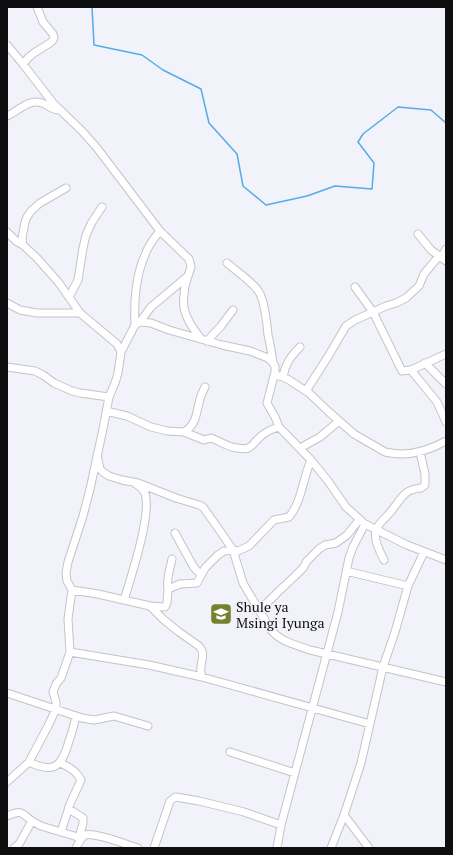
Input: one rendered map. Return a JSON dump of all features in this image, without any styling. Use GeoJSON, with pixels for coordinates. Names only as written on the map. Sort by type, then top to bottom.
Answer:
{"type":"FeatureCollection","features":[{"type":"Feature","properties":{"kind":"street"},"geometry":{"type":"LineString","coordinates":[[23,64],[34,53],[52,42],[54,38],[53,34],[43,22],[37,7]]}},
{"type":"Feature","properties":{"kind":"street"},"geometry":{"type":"LineString","coordinates":[[7,45],[59,110],[82,131],[97,148],[160,231],[189,259],[191,267],[183,299],[189,322],[204,340]]}},
{"type":"Feature","properties":{"kind":"street"},"geometry":{"type":"LineString","coordinates":[[7,116],[22,106],[37,102],[40,102],[54,110],[59,110]]}},
{"type":"Feature","properties":{"kind":"street"},"geometry":{"type":"LineString","coordinates":[[23,245],[22,238],[25,222],[31,211],[40,203],[66,188]]}},
{"type":"Feature","properties":{"kind":"street"},"geometry":{"type":"LineString","coordinates":[[69,297],[78,280],[86,235],[92,222],[102,207]]}},
{"type":"Feature","properties":{"kind":"street"},"geometry":{"type":"LineString","coordinates":[[137,324],[135,302],[138,278],[149,245],[160,231]]}},
{"type":"Feature","properties":{"kind":"street"},"geometry":{"type":"LineString","coordinates":[[7,232],[16,242],[23,245],[41,262],[80,313],[117,344],[121,352]]}},
{"type":"Feature","properties":{"kind":"street"},"geometry":{"type":"LineString","coordinates":[[418,234],[431,250],[442,258]]}},
{"type":"Feature","properties":{"kind":"street"},"geometry":{"type":"LineString","coordinates":[[306,391],[346,326],[354,320],[401,301],[411,294],[419,286],[424,274],[442,258],[446,249]]}},
{"type":"Feature","properties":{"kind":"street"},"geometry":{"type":"LineString","coordinates":[[226,263],[249,282],[262,297],[275,369],[275,375],[270,388],[268,405],[279,427],[311,460],[346,507],[362,522],[408,545],[446,560]]}},
{"type":"Feature","properties":{"kind":"street"},"geometry":{"type":"LineString","coordinates":[[7,782],[29,762],[56,709],[56,702],[53,692],[56,684],[61,678],[70,652],[68,619],[72,590],[67,581],[66,573],[68,562],[85,509],[106,410],[109,398],[116,383],[121,352],[137,324],[151,307],[188,276]]}},
{"type":"Feature","properties":{"kind":"street"},"geometry":{"type":"LineString","coordinates":[[355,287],[373,312],[402,371],[411,370],[446,354]]}},
{"type":"Feature","properties":{"kind":"street"},"geometry":{"type":"LineString","coordinates":[[7,303],[20,310],[37,313],[80,313]]}},
{"type":"Feature","properties":{"kind":"street"},"geometry":{"type":"LineString","coordinates":[[204,340],[221,326],[233,310]]}},
{"type":"Feature","properties":{"kind":"street"},"geometry":{"type":"LineString","coordinates":[[137,324],[151,323],[169,330],[232,348],[250,351],[268,358],[273,363]]}},
{"type":"Feature","properties":{"kind":"street"},"geometry":{"type":"LineString","coordinates":[[283,377],[289,360],[300,347]]}},
{"type":"Feature","properties":{"kind":"street"},"geometry":{"type":"LineString","coordinates":[[426,363],[446,384]]}},
{"type":"Feature","properties":{"kind":"street"},"geometry":{"type":"LineString","coordinates":[[7,367],[35,371],[54,383],[72,391],[109,398]]}},
{"type":"Feature","properties":{"kind":"street"},"geometry":{"type":"LineString","coordinates":[[411,370],[437,402],[446,422]]}},
{"type":"Feature","properties":{"kind":"street"},"geometry":{"type":"LineString","coordinates":[[275,375],[283,377],[309,393],[354,434],[385,452],[395,454],[420,452],[446,441]]}},
{"type":"Feature","properties":{"kind":"street"},"geometry":{"type":"LineString","coordinates":[[184,432],[193,424],[205,387]]}},
{"type":"Feature","properties":{"kind":"street"},"geometry":{"type":"LineString","coordinates":[[106,410],[127,416],[151,427],[167,431],[184,432],[201,440],[211,438],[238,449],[245,449],[252,446],[259,437],[266,432],[279,427]]}},
{"type":"Feature","properties":{"kind":"street"},"geometry":{"type":"LineString","coordinates":[[300,448],[320,437],[339,421]]}},
{"type":"Feature","properties":{"kind":"street"},"geometry":{"type":"LineString","coordinates":[[384,560],[376,538],[376,530],[406,493],[415,488],[421,488],[425,485],[425,474],[420,452]]}},
{"type":"Feature","properties":{"kind":"street"},"geometry":{"type":"LineString","coordinates":[[97,455],[100,469],[115,478],[138,483],[203,507],[233,550],[243,583],[250,595],[271,630],[281,639],[303,648],[326,654],[446,682]]}},
{"type":"Feature","properties":{"kind":"street"},"geometry":{"type":"LineString","coordinates":[[168,589],[180,584],[197,583],[205,568],[218,555],[224,551],[238,551],[249,546],[274,520],[289,517],[299,500],[307,469],[311,460]]}},
{"type":"Feature","properties":{"kind":"street"},"geometry":{"type":"LineString","coordinates":[[124,600],[135,564],[146,512],[146,499],[144,492],[140,486],[132,482]]}},
{"type":"Feature","properties":{"kind":"street"},"geometry":{"type":"LineString","coordinates":[[277,848],[281,825],[338,612],[346,571],[362,522]]}},
{"type":"Feature","properties":{"kind":"street"},"geometry":{"type":"LineString","coordinates":[[260,610],[303,568],[307,561],[319,549],[325,545],[336,544],[362,522]]}},
{"type":"Feature","properties":{"kind":"street"},"geometry":{"type":"LineString","coordinates":[[175,532],[193,566],[202,574]]}},
{"type":"Feature","properties":{"kind":"street"},"geometry":{"type":"LineString","coordinates":[[331,848],[361,763],[383,667],[408,586],[424,552]]}},
{"type":"Feature","properties":{"kind":"street"},"geometry":{"type":"LineString","coordinates":[[72,590],[98,594],[150,606],[165,607],[167,603],[168,575],[172,560]]}},
{"type":"Feature","properties":{"kind":"street"},"geometry":{"type":"LineString","coordinates":[[346,571],[408,586]]}},
{"type":"Feature","properties":{"kind":"street"},"geometry":{"type":"LineString","coordinates":[[150,606],[174,628],[202,648],[203,655],[200,668],[202,676]]}},
{"type":"Feature","properties":{"kind":"street"},"geometry":{"type":"LineString","coordinates":[[70,652],[149,665],[202,676],[370,724]]}},
{"type":"Feature","properties":{"kind":"street"},"geometry":{"type":"LineString","coordinates":[[7,693],[88,720],[114,716],[148,726]]}},
{"type":"Feature","properties":{"kind":"street"},"geometry":{"type":"LineString","coordinates":[[29,762],[39,767],[52,768],[60,762],[63,759],[76,716]]}},
{"type":"Feature","properties":{"kind":"street"},"geometry":{"type":"LineString","coordinates":[[230,752],[295,773]]}},
{"type":"Feature","properties":{"kind":"street"},"geometry":{"type":"LineString","coordinates":[[60,762],[67,765],[80,777],[81,780],[73,796],[62,832]]}},
{"type":"Feature","properties":{"kind":"street"},"geometry":{"type":"LineString","coordinates":[[154,848],[170,801],[176,797],[244,812],[281,825]]}},
{"type":"Feature","properties":{"kind":"street"},"geometry":{"type":"LineString","coordinates":[[69,809],[83,818],[80,838],[76,848]]}},
{"type":"Feature","properties":{"kind":"street"},"geometry":{"type":"LineString","coordinates":[[7,816],[18,812],[41,826],[80,838],[87,834],[115,840],[119,845],[138,848]]}},
{"type":"Feature","properties":{"kind":"street"},"geometry":{"type":"LineString","coordinates":[[344,814],[369,848]]}},
{"type":"Feature","properties":{"kind":"street"},"geometry":{"type":"LineString","coordinates":[[14,848],[20,844],[32,821]]}},
{"type":"Feature","properties":{"kind":"waterway"},"geometry":{"type":"LineString","coordinates":[[92,7],[94,45],[142,55],[163,70],[201,89],[209,123],[237,154],[243,186],[266,205],[307,196],[335,186],[372,189],[374,163],[358,142],[363,134],[398,107],[431,110],[446,123]]}},
{"type":"Feature","properties":{"kind":"place","name":"Shule ya Msingi Iyunga"},"geometry":{"type":"Point","coordinates":[221,614]}}]}
